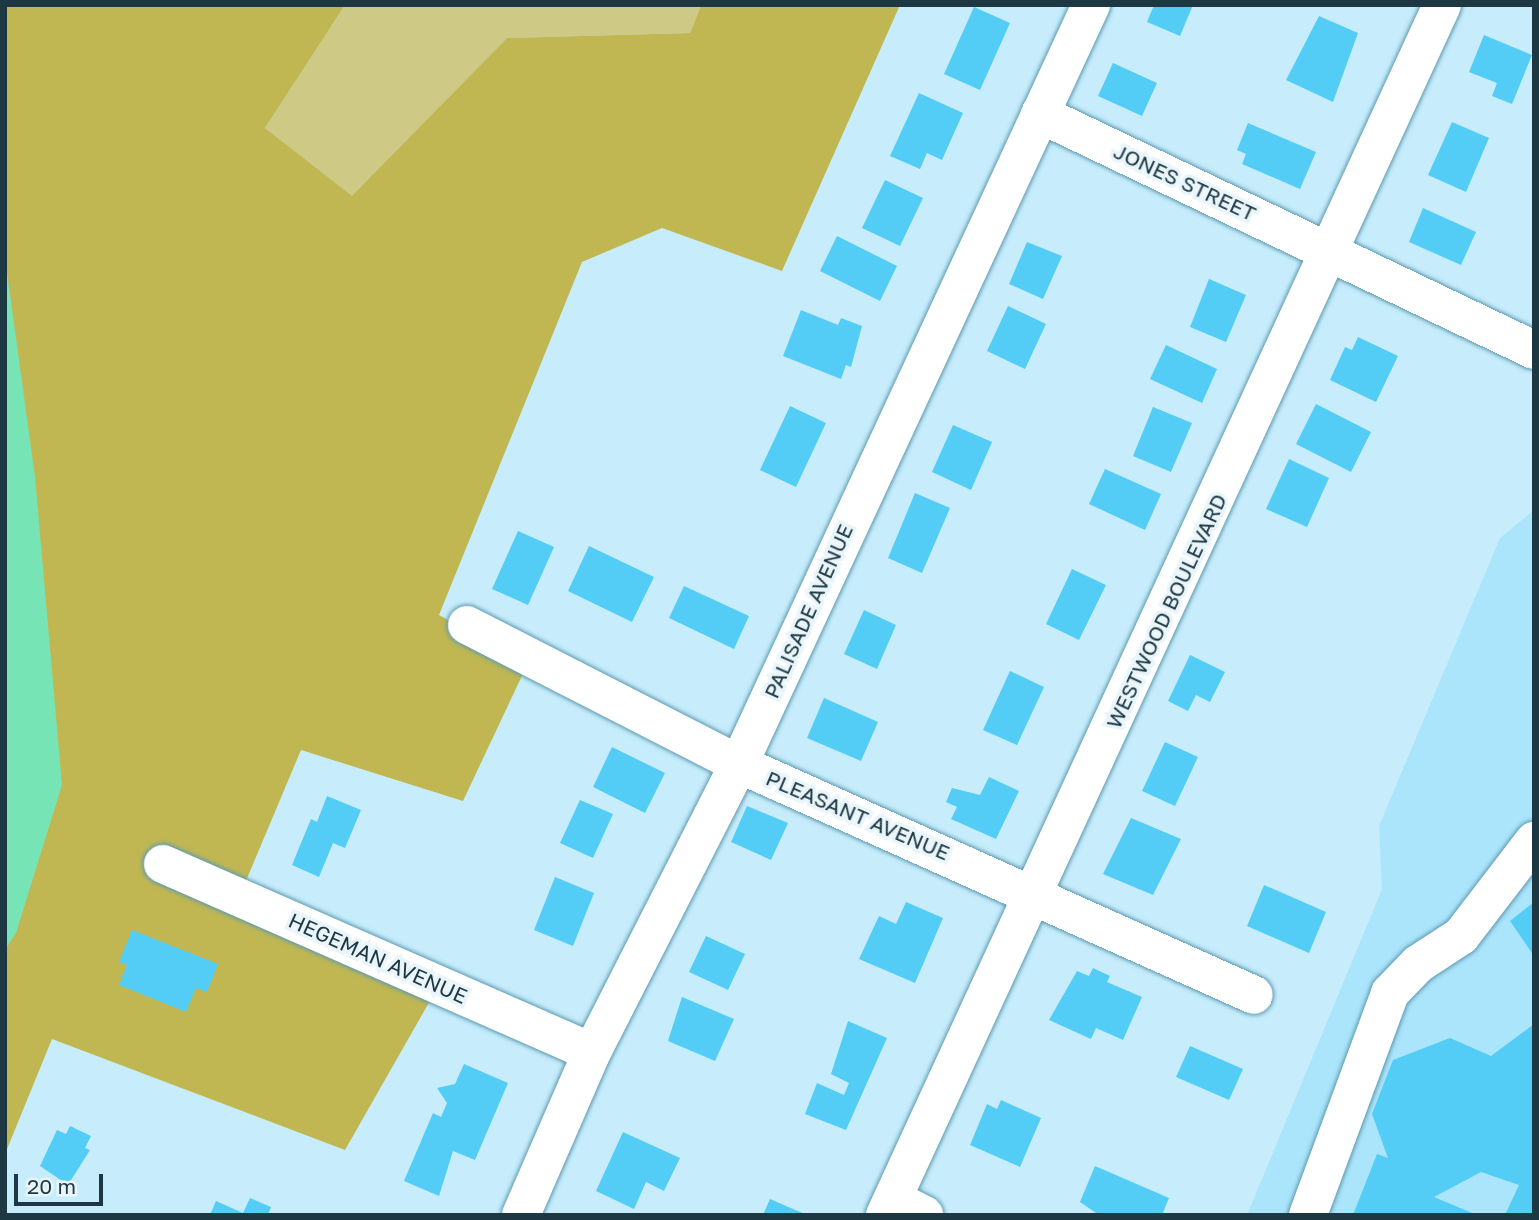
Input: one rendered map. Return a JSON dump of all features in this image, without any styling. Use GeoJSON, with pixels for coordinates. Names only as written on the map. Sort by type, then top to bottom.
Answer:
{"type":"FeatureCollection","features":[{"type":"Feature","properties":{"kind":"street","name":"PALISADE AVENUE"},"geometry":{"type":"LineString","coordinates":[[521,1215],[592,1052],[739,764],[1091,5]]}},
{"type":"Feature","properties":{"kind":"street","name":"WESTWOOD BOULEVARD"},"geometry":{"type":"LineString","coordinates":[[901,1210],[1035,892],[1442,5]]}},
{"type":"Feature","properties":{"kind":"street","name":"JONES STREET"},"geometry":{"type":"LineString","coordinates":[[1040,114],[1329,249],[1534,350]]}},
{"type":"Feature","properties":{"kind":"street","name":"PLEASANT AVENUE"},"geometry":{"type":"LineString","coordinates":[[467,625],[739,764],[1035,892],[1254,995]]}},
{"type":"Feature","properties":{"kind":"street"},"geometry":{"type":"LineString","coordinates":[[1308,1215],[1390,993],[1418,964],[1461,936],[1534,841]]}},
{"type":"Feature","properties":{"kind":"street","name":"HEGEMAN AVENUE"},"geometry":{"type":"LineString","coordinates":[[163,864],[592,1052]]}},
{"type":"Feature","properties":{"kind":"shaded area"},"geometry":{"type":"Polygon","coordinates":[[[5,5],[345,5],[265,128],[352,196],[507,38],[690,33],[701,5],[900,5],[782,271],[662,228],[582,262],[439,615],[528,663],[463,801],[301,750],[235,907],[435,992],[345,1150],[52,1039],[5,1154],[5,5]]]}},
{"type":"Feature","properties":{"kind":"shaded area"},"geometry":{"type":"Polygon","coordinates":[[[345,5],[701,5],[690,33],[507,38],[352,197],[265,128],[345,5]]]}},
{"type":"Feature","properties":{"kind":"shaded area"},"geometry":{"type":"Polygon","coordinates":[[[5,258],[35,477],[62,785],[16,933],[5,950],[5,258]]]}},
{"type":"Feature","properties":{"kind":"shaded area"},"geometry":{"type":"Polygon","coordinates":[[[1534,510],[1534,1215],[1247,1215],[1382,889],[1379,826],[1500,538],[1534,510]]]}},
{"type":"Feature","properties":{"kind":"building"},"geometry":{"type":"Polygon","coordinates":[[[1154,5],[1193,5],[1180,36],[1147,22],[1154,5]]]}},
{"type":"Feature","properties":{"kind":"building"},"geometry":{"type":"Polygon","coordinates":[[[974,7],[1010,23],[980,90],[944,74],[974,7]]]}},
{"type":"Feature","properties":{"kind":"building"},"geometry":{"type":"Polygon","coordinates":[[[1319,16],[1358,33],[1333,102],[1286,80],[1319,16]]]}},
{"type":"Feature","properties":{"kind":"building"},"geometry":{"type":"Polygon","coordinates":[[[1484,35],[1532,55],[1512,104],[1492,96],[1497,83],[1469,72],[1484,35]]]}},
{"type":"Feature","properties":{"kind":"building"},"geometry":{"type":"Polygon","coordinates":[[[1113,63],[1157,83],[1142,116],[1098,96],[1113,63]]]}},
{"type":"Feature","properties":{"kind":"building"},"geometry":{"type":"Polygon","coordinates":[[[919,93],[963,113],[942,160],[927,153],[920,169],[890,156],[919,93]]]}},
{"type":"Feature","properties":{"kind":"building"},"geometry":{"type":"Polygon","coordinates":[[[1452,122],[1489,138],[1466,192],[1428,175],[1452,122]]]}},
{"type":"Feature","properties":{"kind":"building"},"geometry":{"type":"Polygon","coordinates":[[[1248,123],[1316,152],[1300,189],[1242,164],[1246,154],[1237,150],[1248,123]]]}},
{"type":"Feature","properties":{"kind":"building"},"geometry":{"type":"Polygon","coordinates":[[[885,180],[923,198],[900,246],[862,228],[885,180]]]}},
{"type":"Feature","properties":{"kind":"building"},"geometry":{"type":"Polygon","coordinates":[[[1423,208],[1476,232],[1461,265],[1409,242],[1423,208]]]}},
{"type":"Feature","properties":{"kind":"building"},"geometry":{"type":"Polygon","coordinates":[[[837,236],[897,266],[880,301],[820,271],[837,236]]]}},
{"type":"Feature","properties":{"kind":"building"},"geometry":{"type":"Polygon","coordinates":[[[1027,242],[1062,256],[1043,299],[1009,284],[1027,242]]]}},
{"type":"Feature","properties":{"kind":"building"},"geometry":{"type":"Polygon","coordinates":[[[1209,279],[1246,295],[1226,342],[1190,327],[1209,279]]]}},
{"type":"Feature","properties":{"kind":"building"},"geometry":{"type":"Polygon","coordinates":[[[1008,306],[1046,324],[1025,369],[987,351],[1008,306]]]}},
{"type":"Feature","properties":{"kind":"building"},"geometry":{"type":"Polygon","coordinates":[[[801,310],[838,325],[841,318],[862,326],[851,367],[846,365],[841,379],[783,356],[801,310]]]}},
{"type":"Feature","properties":{"kind":"building"},"geometry":{"type":"Polygon","coordinates":[[[1358,337],[1398,356],[1376,402],[1330,380],[1345,347],[1352,350],[1358,337]]]}},
{"type":"Feature","properties":{"kind":"building"},"geometry":{"type":"Polygon","coordinates":[[[1166,345],[1217,369],[1202,403],[1150,379],[1166,345]]]}},
{"type":"Feature","properties":{"kind":"building"},"geometry":{"type":"Polygon","coordinates":[[[1316,404],[1371,432],[1351,472],[1296,444],[1316,404]]]}},
{"type":"Feature","properties":{"kind":"building"},"geometry":{"type":"Polygon","coordinates":[[[790,406],[826,423],[796,487],[760,470],[790,406]]]}},
{"type":"Feature","properties":{"kind":"building"},"geometry":{"type":"Polygon","coordinates":[[[1153,407],[1192,423],[1171,472],[1133,456],[1153,407]]]}},
{"type":"Feature","properties":{"kind":"building"},"geometry":{"type":"Polygon","coordinates":[[[953,425],[992,442],[971,490],[932,472],[953,425]]]}},
{"type":"Feature","properties":{"kind":"building"},"geometry":{"type":"Polygon","coordinates":[[[1289,459],[1329,478],[1307,527],[1266,509],[1289,459]]]}},
{"type":"Feature","properties":{"kind":"building"},"geometry":{"type":"Polygon","coordinates":[[[1105,469],[1161,494],[1145,530],[1089,504],[1105,469]]]}},
{"type":"Feature","properties":{"kind":"building"},"geometry":{"type":"Polygon","coordinates":[[[915,493],[950,508],[922,573],[888,558],[915,493]]]}},
{"type":"Feature","properties":{"kind":"building"},"geometry":{"type":"Polygon","coordinates":[[[518,531],[554,547],[528,605],[492,589],[518,531]]]}},
{"type":"Feature","properties":{"kind":"building"},"geometry":{"type":"Polygon","coordinates":[[[589,546],[654,577],[632,622],[568,591],[589,546]]]}},
{"type":"Feature","properties":{"kind":"building"},"geometry":{"type":"Polygon","coordinates":[[[1072,569],[1106,585],[1079,640],[1046,624],[1072,569]]]}},
{"type":"Feature","properties":{"kind":"building"},"geometry":{"type":"Polygon","coordinates":[[[684,586],[749,616],[734,649],[669,618],[684,586]]]}},
{"type":"Feature","properties":{"kind":"building"},"geometry":{"type":"Polygon","coordinates":[[[864,610],[896,625],[877,669],[844,654],[864,610]]]}},
{"type":"Feature","properties":{"kind":"building"},"geometry":{"type":"Polygon","coordinates":[[[1190,655],[1225,672],[1210,702],[1196,695],[1188,711],[1168,701],[1190,655]]]}},
{"type":"Feature","properties":{"kind":"building"},"geometry":{"type":"Polygon","coordinates":[[[1010,671],[1044,687],[1017,745],[983,730],[1010,671]]]}},
{"type":"Feature","properties":{"kind":"building"},"geometry":{"type":"Polygon","coordinates":[[[824,698],[878,722],[861,761],[807,738],[824,698]]]}},
{"type":"Feature","properties":{"kind":"building"},"geometry":{"type":"Polygon","coordinates":[[[1165,742],[1198,757],[1175,806],[1142,791],[1165,742]]]}},
{"type":"Feature","properties":{"kind":"building"},"geometry":{"type":"Polygon","coordinates":[[[612,747],[665,773],[645,813],[593,787],[612,747]]]}},
{"type":"Feature","properties":{"kind":"building"},"geometry":{"type":"Polygon","coordinates":[[[989,777],[1019,791],[996,839],[951,819],[957,807],[946,802],[952,788],[980,795],[989,777]]]}},
{"type":"Feature","properties":{"kind":"building"},"geometry":{"type":"Polygon","coordinates":[[[327,796],[361,810],[345,848],[333,843],[319,877],[292,865],[311,819],[317,822],[327,796]]]}},
{"type":"Feature","properties":{"kind":"building"},"geometry":{"type":"Polygon","coordinates":[[[580,800],[613,814],[593,858],[560,843],[580,800]]]}},
{"type":"Feature","properties":{"kind":"building"},"geometry":{"type":"Polygon","coordinates":[[[747,806],[788,823],[771,860],[731,842],[747,806]]]}},
{"type":"Feature","properties":{"kind":"building"},"geometry":{"type":"Polygon","coordinates":[[[1131,818],[1181,839],[1153,895],[1103,874],[1131,818]]]}},
{"type":"Feature","properties":{"kind":"building"},"geometry":{"type":"Polygon","coordinates":[[[555,877],[594,893],[573,946],[534,930],[555,877]]]}},
{"type":"Feature","properties":{"kind":"building"},"geometry":{"type":"Polygon","coordinates":[[[1264,885],[1326,912],[1309,953],[1247,926],[1264,885]]]}},
{"type":"Feature","properties":{"kind":"building"},"geometry":{"type":"Polygon","coordinates":[[[906,902],[943,918],[915,983],[859,959],[879,916],[896,924],[906,902]]]}},
{"type":"Feature","properties":{"kind":"building"},"geometry":{"type":"Polygon","coordinates":[[[1534,902],[1534,956],[1510,921],[1534,902]]]}},
{"type":"Feature","properties":{"kind":"building"},"geometry":{"type":"Polygon","coordinates":[[[132,930],[218,964],[207,992],[196,988],[186,1012],[119,985],[127,965],[119,962],[132,930]]]}},
{"type":"Feature","properties":{"kind":"building"},"geometry":{"type":"Polygon","coordinates":[[[706,936],[745,954],[728,990],[689,972],[706,936]]]}},
{"type":"Feature","properties":{"kind":"building"},"geometry":{"type":"Polygon","coordinates":[[[1093,968],[1110,976],[1107,982],[1142,997],[1123,1040],[1096,1028],[1091,1039],[1049,1020],[1077,971],[1089,976],[1093,968]]]}},
{"type":"Feature","properties":{"kind":"building"},"geometry":{"type":"Polygon","coordinates":[[[682,997],[734,1019],[715,1061],[668,1041],[682,997]]]}},
{"type":"Feature","properties":{"kind":"building"},"geometry":{"type":"Polygon","coordinates":[[[848,1021],[887,1038],[846,1130],[805,1114],[817,1083],[844,1095],[849,1083],[831,1074],[848,1021]]]}},
{"type":"Feature","properties":{"kind":"building"},"geometry":{"type":"Polygon","coordinates":[[[1534,1024],[1534,1215],[1505,1215],[1519,1185],[1481,1172],[1434,1197],[1477,1215],[1353,1215],[1377,1154],[1388,1158],[1372,1114],[1393,1060],[1450,1038],[1491,1056],[1534,1024]]]}},
{"type":"Feature","properties":{"kind":"building"},"geometry":{"type":"Polygon","coordinates":[[[1190,1046],[1243,1069],[1229,1100],[1176,1077],[1190,1046]]]}},
{"type":"Feature","properties":{"kind":"building"},"geometry":{"type":"Polygon","coordinates":[[[464,1064],[508,1083],[475,1160],[453,1151],[439,1196],[404,1181],[433,1113],[441,1117],[447,1103],[437,1088],[455,1084],[464,1064]]]}},
{"type":"Feature","properties":{"kind":"building"},"geometry":{"type":"Polygon","coordinates":[[[1001,1100],[1041,1118],[1020,1167],[970,1145],[987,1104],[997,1109],[1001,1100]]]}},
{"type":"Feature","properties":{"kind":"building"},"geometry":{"type":"Polygon","coordinates":[[[70,1126],[91,1136],[85,1148],[90,1150],[68,1185],[40,1166],[57,1130],[66,1134],[70,1126]]]}},
{"type":"Feature","properties":{"kind":"building"},"geometry":{"type":"Polygon","coordinates":[[[623,1132],[680,1158],[664,1191],[646,1182],[634,1209],[596,1191],[623,1132]]]}},
{"type":"Feature","properties":{"kind":"building"},"geometry":{"type":"Polygon","coordinates":[[[1095,1166],[1169,1198],[1162,1215],[1099,1215],[1080,1202],[1095,1166]]]}},
{"type":"Feature","properties":{"kind":"building"},"geometry":{"type":"Polygon","coordinates":[[[250,1198],[271,1207],[268,1215],[210,1215],[216,1201],[243,1213],[250,1198]]]}},
{"type":"Feature","properties":{"kind":"building"},"geometry":{"type":"Polygon","coordinates":[[[770,1199],[807,1215],[763,1215],[770,1199]]]}}]}
